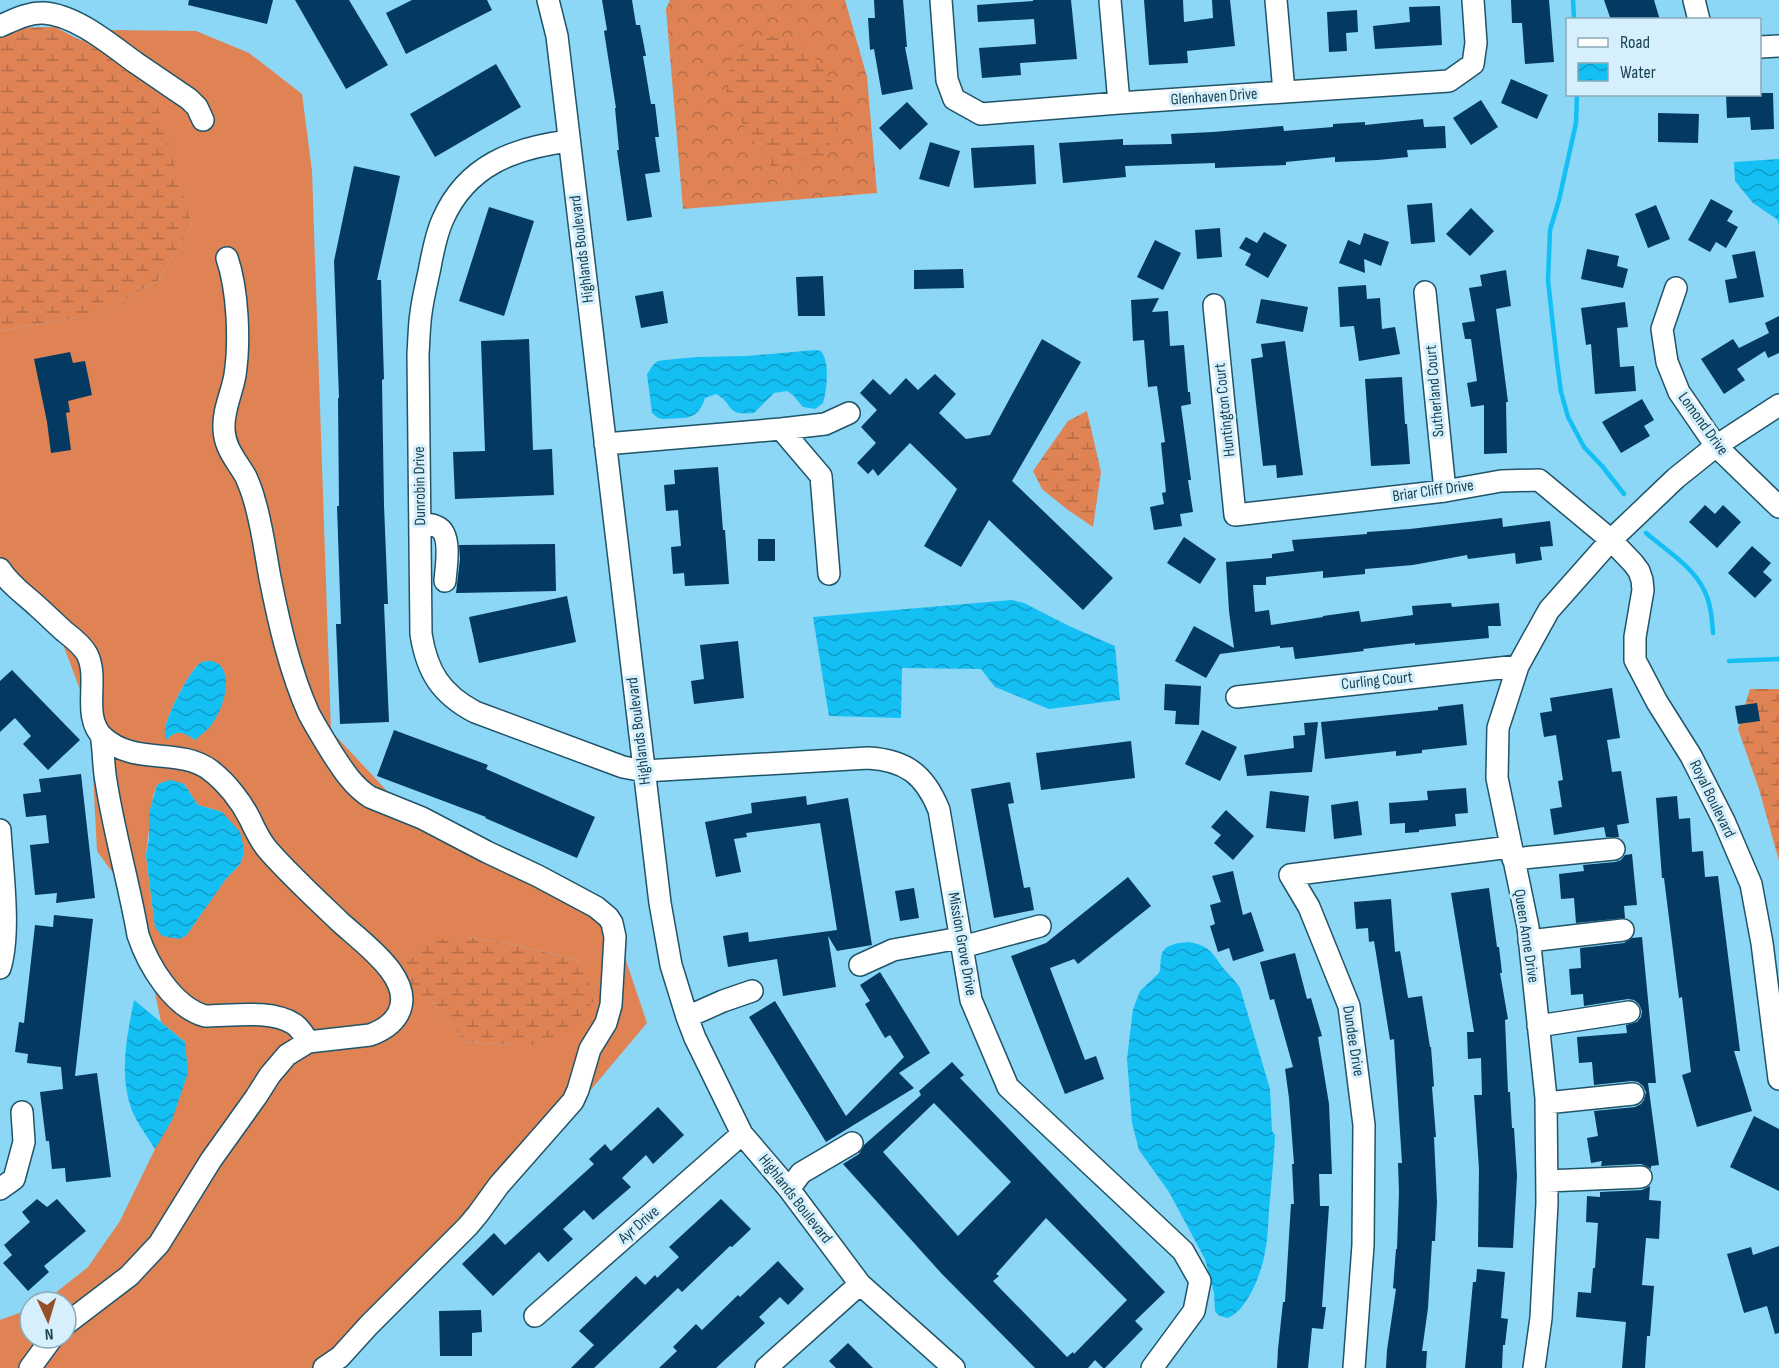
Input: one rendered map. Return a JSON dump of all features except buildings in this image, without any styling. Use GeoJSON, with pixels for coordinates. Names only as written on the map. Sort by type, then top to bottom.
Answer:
{"type":"FeatureCollection","features":[{"type":"Feature","properties":{"kind":"street","name":"Highlands Boulevard"},"geometry":{"type":"LineString","coordinates":[[549,0],[556,36],[569,141],[644,771],[671,965],[695,1038],[742,1134],[789,1189],[860,1284],[954,1368]]}},
{"type":"Feature","properties":{"kind":"street","name":"Glenhaven Drive"},"geometry":{"type":"LineString","coordinates":[[941,0],[947,80],[954,99],[981,114],[1449,81],[1473,64],[1476,43],[1473,0]]}},
{"type":"Feature","properties":{"kind":"street"},"geometry":{"type":"LineString","coordinates":[[1110,0],[1119,103]]}},
{"type":"Feature","properties":{"kind":"street"},"geometry":{"type":"LineString","coordinates":[[1276,0],[1284,92]]}},
{"type":"Feature","properties":{"kind":"street"},"geometry":{"type":"LineString","coordinates":[[1694,0],[1698,18]]}},
{"type":"Feature","properties":{"kind":"street"},"geometry":{"type":"LineString","coordinates":[[0,26],[41,13],[60,16],[75,22],[189,99],[203,120]]}},
{"type":"Feature","properties":{"kind":"street"},"geometry":{"type":"LineString","coordinates":[[1761,47],[1779,46]]}},
{"type":"Feature","properties":{"kind":"street","name":"Dunrobin Drive"},"geometry":{"type":"LineString","coordinates":[[569,141],[521,150],[478,173],[464,185],[452,201],[442,219],[435,241],[420,314],[418,354],[423,647],[438,682],[462,705],[498,721],[624,767],[644,771]]}},
{"type":"Feature","properties":{"kind":"street"},"geometry":{"type":"LineString","coordinates":[[227,258],[232,281],[237,345],[234,379],[225,417],[225,438],[227,446],[249,483],[264,535],[270,578],[288,652],[309,714],[348,777],[364,793],[422,818],[596,907],[612,923],[615,937],[611,1005],[606,1023],[590,1049],[573,1101],[499,1185],[468,1226],[340,1357],[324,1368]]}},
{"type":"Feature","properties":{"kind":"street","name":"Lomond Drive"},"geometry":{"type":"LineString","coordinates":[[1676,288],[1662,329],[1667,362],[1679,392],[1716,446],[1779,507]]}},
{"type":"Feature","properties":{"kind":"street","name":"Sutherland Court"},"geometry":{"type":"LineString","coordinates":[[1425,292],[1444,491]]}},
{"type":"Feature","properties":{"kind":"street","name":"Huntington Court"},"geometry":{"type":"LineString","coordinates":[[1214,305],[1235,515]]}},
{"type":"Feature","properties":{"kind":"street","name":"Queen Anne Drive"},"geometry":{"type":"LineString","coordinates":[[1534,1368],[1541,1318],[1547,1203],[1546,1103],[1528,927],[1497,778],[1498,729],[1518,666],[1550,610],[1611,540],[1659,493],[1716,446],[1779,405]]}},
{"type":"Feature","properties":{"kind":"street"},"geometry":{"type":"LineString","coordinates":[[605,444],[825,424],[849,413]]}},
{"type":"Feature","properties":{"kind":"street"},"geometry":{"type":"LineString","coordinates":[[781,429],[821,476],[830,574]]}},
{"type":"Feature","properties":{"kind":"street","name":"Briar Cliff Drive"},"geometry":{"type":"LineString","coordinates":[[1235,515],[1444,491],[1501,481],[1539,480],[1611,540]]}},
{"type":"Feature","properties":{"kind":"street"},"geometry":{"type":"LineString","coordinates":[[420,524],[437,526],[443,531],[447,542],[445,581]]}},
{"type":"Feature","properties":{"kind":"street","name":"Royal Boulevard"},"geometry":{"type":"LineString","coordinates":[[1611,540],[1633,563],[1642,580],[1635,660],[1691,756],[1724,820],[1751,884],[1762,943],[1779,1079]]}},
{"type":"Feature","properties":{"kind":"street"},"geometry":{"type":"LineString","coordinates":[[0,569],[18,591],[38,606],[84,649],[91,663],[93,720],[103,745],[105,780],[138,935],[155,972],[173,994],[197,1014],[205,1016],[261,1015],[284,1019],[299,1029],[308,1042]]}},
{"type":"Feature","properties":{"kind":"street","name":"Curling Court"},"geometry":{"type":"LineString","coordinates":[[1237,697],[1518,666]]}},
{"type":"Feature","properties":{"kind":"street"},"geometry":{"type":"LineString","coordinates":[[78,1315],[129,1276],[159,1244],[211,1160],[270,1075],[287,1055],[308,1042],[380,1032],[396,1018],[401,1003],[394,975],[376,954],[341,923],[267,849],[237,798],[209,770],[183,759],[126,751],[100,735]]}},
{"type":"Feature","properties":{"kind":"street","name":"Mission Grove Drive"},"geometry":{"type":"LineString","coordinates":[[644,771],[868,758],[882,759],[908,767],[926,784],[939,810],[971,999],[1008,1087],[1183,1251],[1200,1281],[1194,1311],[1152,1368]]}},
{"type":"Feature","properties":{"kind":"street"},"geometry":{"type":"LineString","coordinates":[[0,830],[5,914],[4,956],[0,968]]}},
{"type":"Feature","properties":{"kind":"street"},"geometry":{"type":"LineString","coordinates":[[1511,853],[1614,849]]}},
{"type":"Feature","properties":{"kind":"street","name":"Dundee Drive"},"geometry":{"type":"LineString","coordinates":[[1354,1368],[1363,1245],[1364,1125],[1349,1006],[1309,908],[1290,875],[1511,853]]}},
{"type":"Feature","properties":{"kind":"street"},"geometry":{"type":"LineString","coordinates":[[860,965],[893,950],[961,942],[1040,926]]}},
{"type":"Feature","properties":{"kind":"street"},"geometry":{"type":"LineString","coordinates":[[1529,941],[1623,930]]}},
{"type":"Feature","properties":{"kind":"street"},"geometry":{"type":"LineString","coordinates":[[687,1017],[752,991]]}},
{"type":"Feature","properties":{"kind":"street"},"geometry":{"type":"LineString","coordinates":[[1538,1026],[1629,1012]]}},
{"type":"Feature","properties":{"kind":"street"},"geometry":{"type":"LineString","coordinates":[[1546,1103],[1633,1094]]}},
{"type":"Feature","properties":{"kind":"street"},"geometry":{"type":"LineString","coordinates":[[0,1190],[14,1179],[24,1142],[21,1112]]}},
{"type":"Feature","properties":{"kind":"street","name":"Ayr Drive"},"geometry":{"type":"LineString","coordinates":[[535,1316],[742,1134]]}},
{"type":"Feature","properties":{"kind":"street"},"geometry":{"type":"LineString","coordinates":[[789,1189],[801,1173],[852,1143]]}},
{"type":"Feature","properties":{"kind":"street"},"geometry":{"type":"LineString","coordinates":[[1547,1181],[1641,1177]]}},
{"type":"Feature","properties":{"kind":"street"},"geometry":{"type":"LineString","coordinates":[[769,1367],[860,1284]]}},
{"type":"Feature","properties":{"kind":"street"},"geometry":{"type":"LineString","coordinates":[[30,1368],[43,1350]]}},
{"type":"Feature","properties":{"kind":"green space"},"geometry":{"type":"Polygon","coordinates":[[[670,0],[845,0],[867,77],[877,193],[683,209],[666,9],[670,0]]]}},
{"type":"Feature","properties":{"kind":"green space"},"geometry":{"type":"Polygon","coordinates":[[[55,27],[126,64],[158,108],[192,225],[157,282],[92,315],[0,331],[0,28],[55,27]]]}},
{"type":"Feature","properties":{"kind":"green space"},"geometry":{"type":"Polygon","coordinates":[[[111,30],[196,31],[249,53],[302,94],[312,171],[331,731],[388,792],[610,913],[647,1023],[583,1099],[317,1368],[0,1368],[0,1320],[18,1313],[18,1350],[78,1350],[78,1290],[59,1290],[88,1267],[120,1221],[155,1149],[185,1042],[161,1022],[137,906],[97,851],[90,716],[53,618],[0,572],[0,331],[91,315],[157,282],[192,225],[175,172],[126,64],[80,40],[111,30]],[[211,661],[202,662],[191,673],[166,723],[167,739],[174,734],[181,733],[195,740],[220,666],[211,661]],[[163,782],[157,785],[153,796],[146,855],[155,927],[186,935],[225,880],[240,864],[243,844],[222,812],[198,805],[184,784],[163,782]],[[468,937],[430,998],[465,1042],[557,1045],[582,962],[525,947],[468,937]]]}},
{"type":"Feature","properties":{"kind":"green space"},"geometry":{"type":"Polygon","coordinates":[[[768,35],[805,44],[846,102],[826,155],[771,167],[725,97],[733,50],[768,35]]]}},
{"type":"Feature","properties":{"kind":"green space"},"geometry":{"type":"Polygon","coordinates":[[[1087,411],[1101,472],[1093,527],[1042,489],[1033,471],[1068,421],[1087,411]]]}},
{"type":"Feature","properties":{"kind":"green space"},"geometry":{"type":"Polygon","coordinates":[[[1750,689],[1779,689],[1779,861],[1759,789],[1738,729],[1750,689]]]}},
{"type":"Feature","properties":{"kind":"green space"},"geometry":{"type":"Polygon","coordinates":[[[468,937],[525,947],[582,962],[594,1000],[557,1045],[465,1042],[430,998],[409,996],[403,966],[433,940],[468,937]]]}},
{"type":"Feature","properties":{"kind":"water"},"geometry":{"type":"Polygon","coordinates":[[[1779,159],[1779,227],[1778,220],[1753,203],[1735,181],[1734,162],[1779,159]]]}},
{"type":"Feature","properties":{"kind":"water"},"geometry":{"type":"Polygon","coordinates":[[[821,351],[824,356],[827,376],[823,403],[815,409],[803,407],[787,391],[774,393],[754,413],[734,411],[716,394],[705,398],[702,406],[690,417],[663,419],[652,413],[647,374],[658,361],[821,351]]]}},
{"type":"Feature","properties":{"kind":"water"},"geometry":{"type":"Polygon","coordinates":[[[1012,600],[1024,603],[1115,646],[1120,700],[1049,709],[995,687],[981,669],[902,668],[901,718],[829,716],[813,617],[1012,600]]]}},
{"type":"Feature","properties":{"kind":"water"},"geometry":{"type":"Polygon","coordinates":[[[212,661],[220,665],[226,680],[224,697],[218,714],[209,728],[195,740],[177,733],[166,740],[166,724],[185,683],[197,666],[202,662],[212,661]]]}},
{"type":"Feature","properties":{"kind":"water"},"geometry":{"type":"Polygon","coordinates":[[[171,780],[184,784],[198,805],[222,812],[240,832],[243,844],[240,864],[225,880],[186,936],[179,939],[162,936],[155,927],[146,855],[149,839],[149,813],[157,785],[171,780]]]}},
{"type":"Feature","properties":{"kind":"water"},"geometry":{"type":"Polygon","coordinates":[[[1189,942],[1210,951],[1240,988],[1270,1089],[1272,1131],[1275,1135],[1263,1260],[1257,1280],[1247,1300],[1241,1308],[1227,1318],[1218,1315],[1215,1311],[1214,1293],[1205,1259],[1169,1192],[1139,1150],[1132,1123],[1127,1059],[1133,1009],[1140,991],[1159,973],[1164,950],[1171,945],[1189,942]]]}},
{"type":"Feature","properties":{"kind":"water"},"geometry":{"type":"Polygon","coordinates":[[[134,1000],[185,1042],[188,1073],[172,1120],[155,1149],[133,1113],[125,1081],[125,1054],[134,1000]]]}},
{"type":"Feature","properties":{"kind":"waterway"},"geometry":{"type":"LineString","coordinates":[[1573,0],[1574,18]]}},
{"type":"Feature","properties":{"kind":"waterway"},"geometry":{"type":"LineString","coordinates":[[1577,96],[1576,123],[1550,230],[1548,280],[1557,362],[1561,392],[1568,417],[1584,447],[1624,494]]}},
{"type":"Feature","properties":{"kind":"waterway"},"geometry":{"type":"LineString","coordinates":[[1646,533],[1679,559],[1700,583],[1709,602],[1713,633]]}},
{"type":"Feature","properties":{"kind":"waterway"},"geometry":{"type":"LineString","coordinates":[[1729,661],[1779,659]]}}]}
